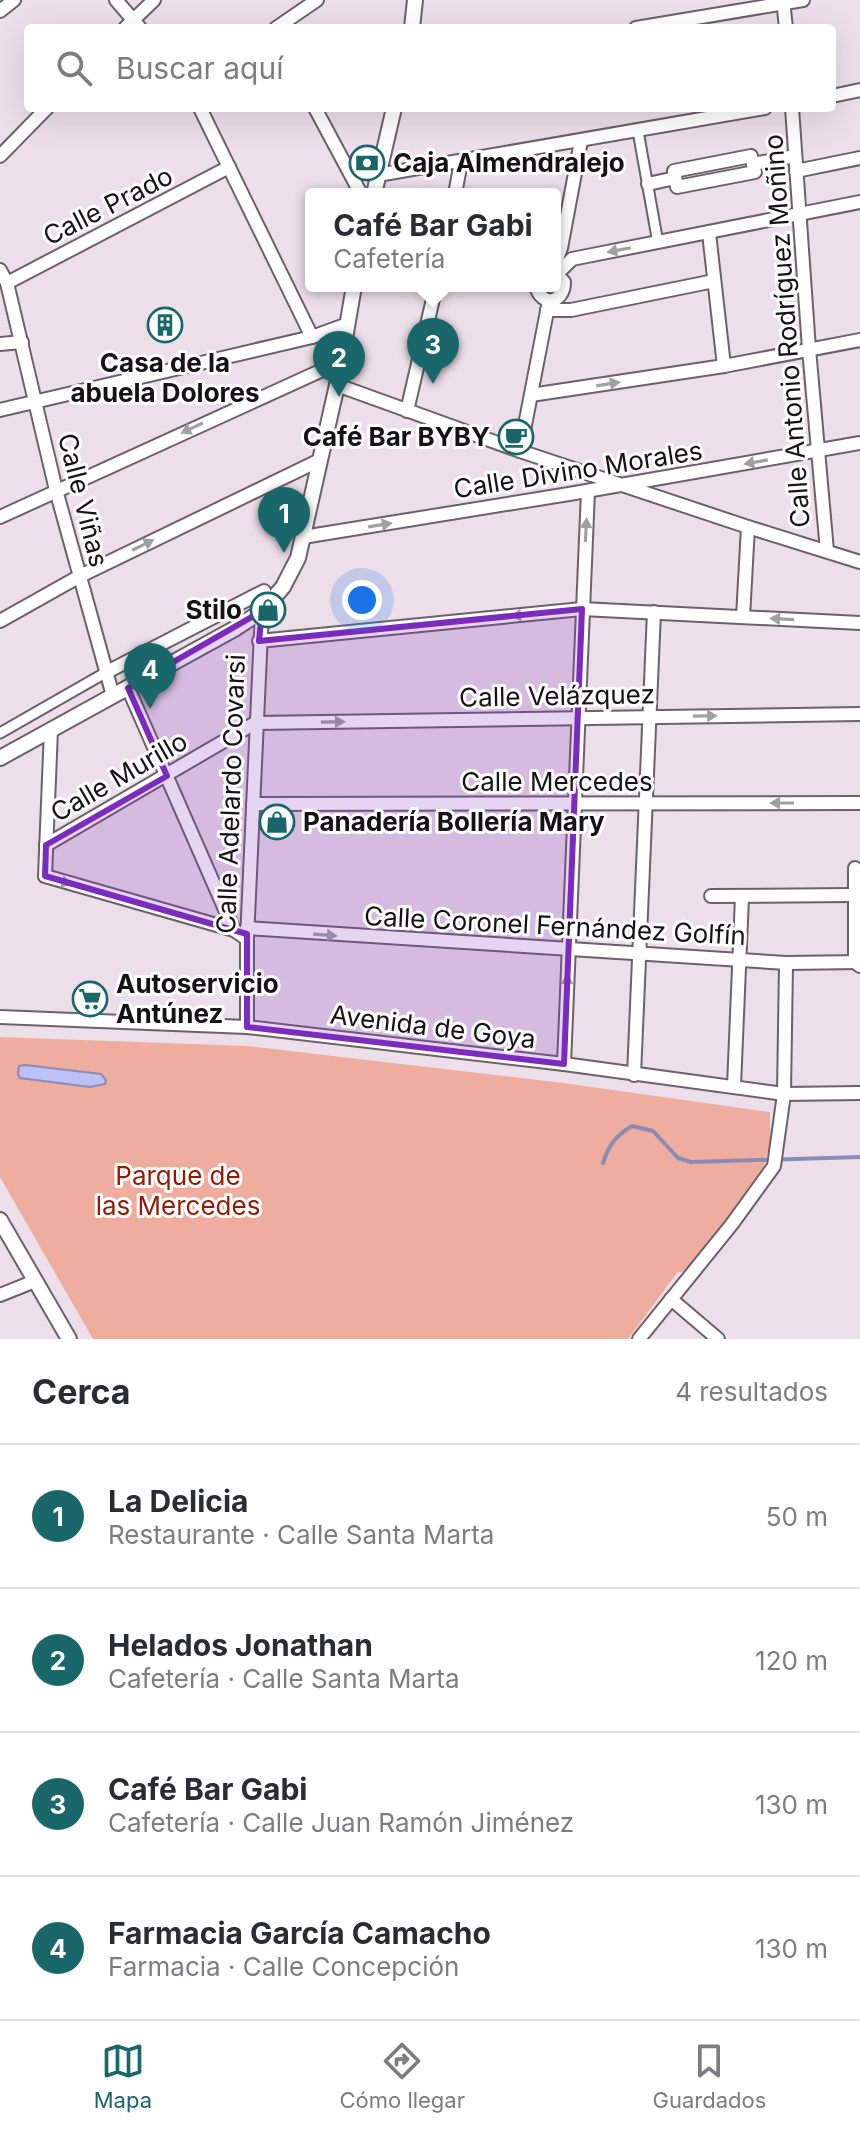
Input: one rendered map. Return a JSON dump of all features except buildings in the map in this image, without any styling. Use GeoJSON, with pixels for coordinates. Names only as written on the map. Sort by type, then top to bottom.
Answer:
{"type":"FeatureCollection","features":[{"type":"Feature","properties":{"kind":"street"},"geometry":{"type":"LineString","coordinates":[[0,11],[14,0]]}},
{"type":"Feature","properties":{"kind":"street"},"geometry":{"type":"LineString","coordinates":[[116,0],[131,24]]}},
{"type":"Feature","properties":{"kind":"street"},"geometry":{"type":"LineString","coordinates":[[133,24],[154,0]]}},
{"type":"Feature","properties":{"kind":"street"},"geometry":{"type":"LineString","coordinates":[[282,24],[317,0]]}},
{"type":"Feature","properties":{"kind":"street"},"geometry":{"type":"LineString","coordinates":[[412,24],[415,0]]}},
{"type":"Feature","properties":{"kind":"street"},"geometry":{"type":"LineString","coordinates":[[659,24],[803,0]]}},
{"type":"Feature","properties":{"kind":"street"},"geometry":{"type":"LineString","coordinates":[[783,2],[786,24]]}},
{"type":"Feature","properties":{"kind":"street"},"geometry":{"type":"LineString","coordinates":[[836,95],[860,90]]}},
{"type":"Feature","properties":{"kind":"street"},"geometry":{"type":"LineString","coordinates":[[0,156],[43,112]]}},
{"type":"Feature","properties":{"kind":"street"},"geometry":{"type":"LineString","coordinates":[[202,112],[312,337]]}},
{"type":"Feature","properties":{"kind":"street"},"geometry":{"type":"LineString","coordinates":[[317,112],[358,188]]}},
{"type":"Feature","properties":{"kind":"street"},"geometry":{"type":"LineString","coordinates":[[375,188],[393,112]]}},
{"type":"Feature","properties":{"kind":"street"},"geometry":{"type":"LineString","coordinates":[[378,175],[743,112]]}},
{"type":"Feature","properties":{"kind":"street","name":"Calle Antonio Rodríguez Moñino"},"geometry":{"type":"LineString","coordinates":[[792,112],[827,551]]}},
{"type":"Feature","properties":{"kind":"street"},"geometry":{"type":"LineString","coordinates":[[638,131],[658,243]]}},
{"type":"Feature","properties":{"kind":"street"},"geometry":{"type":"LineString","coordinates":[[561,248],[581,141]]}},
{"type":"Feature","properties":{"kind":"street"},"geometry":{"type":"LineString","coordinates":[[648,184],[675,178],[674,171],[751,156],[753,164],[795,156]]}},
{"type":"Feature","properties":{"kind":"street"},"geometry":{"type":"LineString","coordinates":[[796,171],[860,158]]}},
{"type":"Feature","properties":{"kind":"street"},"geometry":{"type":"LineString","coordinates":[[456,188],[461,162]]}},
{"type":"Feature","properties":{"kind":"street","name":"Calle Prado"},"geometry":{"type":"LineString","coordinates":[[3,276],[229,167]]}},
{"type":"Feature","properties":{"kind":"street"},"geometry":{"type":"LineString","coordinates":[[561,267],[572,259],[860,202]]}},
{"type":"Feature","properties":{"kind":"street"},"geometry":{"type":"LineString","coordinates":[[709,233],[724,366]]}},
{"type":"Feature","properties":{"kind":"street","name":"Calle Viñas"},"geometry":{"type":"LineString","coordinates":[[3,276],[22,342],[56,490],[113,696]]}},
{"type":"Feature","properties":{"kind":"street"},"geometry":{"type":"LineString","coordinates":[[538,292],[539,296],[571,310],[714,281]]}},
{"type":"Feature","properties":{"kind":"street"},"geometry":{"type":"LineString","coordinates":[[0,758],[262,611],[283,587],[292,572],[303,537],[337,385],[353,292]]}},
{"type":"Feature","properties":{"kind":"street"},"geometry":{"type":"LineString","coordinates":[[407,411],[435,292]]}},
{"type":"Feature","properties":{"kind":"street"},"geometry":{"type":"LineString","coordinates":[[520,451],[552,303],[561,292]]}},
{"type":"Feature","properties":{"kind":"street"},"geometry":{"type":"LineString","coordinates":[[0,410],[312,337],[345,325]]}},
{"type":"Feature","properties":{"kind":"street"},"geometry":{"type":"LineString","coordinates":[[531,395],[724,366],[860,340]]}},
{"type":"Feature","properties":{"kind":"street"},"geometry":{"type":"LineString","coordinates":[[0,344],[22,342]]}},
{"type":"Feature","properties":{"kind":"street"},"geometry":{"type":"LineString","coordinates":[[0,517],[340,362]]}},
{"type":"Feature","properties":{"kind":"street"},"geometry":{"type":"LineString","coordinates":[[337,385],[520,451],[860,562]]}},
{"type":"Feature","properties":{"kind":"street","name":"Calle Divino Morales"},"geometry":{"type":"LineString","coordinates":[[303,537],[588,491],[620,483],[673,477],[860,443]]}},
{"type":"Feature","properties":{"kind":"street"},"geometry":{"type":"LineString","coordinates":[[0,621],[80,576],[320,460]]}},
{"type":"Feature","properties":{"kind":"street"},"geometry":{"type":"LineString","coordinates":[[564,1064],[588,491]]}},
{"type":"Feature","properties":{"kind":"street"},"geometry":{"type":"LineString","coordinates":[[743,617],[748,527]]}},
{"type":"Feature","properties":{"kind":"street"},"geometry":{"type":"LineString","coordinates":[[0,733],[105,673],[264,591]]}},
{"type":"Feature","properties":{"kind":"street"},"geometry":{"type":"LineString","coordinates":[[259,641],[582,609],[860,623]]}},
{"type":"Feature","properties":{"kind":"street","name":"Calle Adelardo Covarsi"},"geometry":{"type":"LineString","coordinates":[[247,1027],[247,934],[262,611]]}},
{"type":"Feature","properties":{"kind":"street"},"geometry":{"type":"LineString","coordinates":[[634,1075],[654,612]]}},
{"type":"Feature","properties":{"kind":"street"},"geometry":{"type":"LineString","coordinates":[[128,688],[234,930]]}},
{"type":"Feature","properties":{"kind":"street","name":"Calle Velázquez"},"geometry":{"type":"LineString","coordinates":[[255,723],[860,714]]}},
{"type":"Feature","properties":{"kind":"street","name":"Calle Murillo"},"geometry":{"type":"LineString","coordinates":[[46,845],[255,723]]}},
{"type":"Feature","properties":{"kind":"street"},"geometry":{"type":"LineString","coordinates":[[51,730],[45,876],[247,934]]}},
{"type":"Feature","properties":{"kind":"street","name":"Calle Mercedes"},"geometry":{"type":"LineString","coordinates":[[253,804],[860,803]]}},
{"type":"Feature","properties":{"kind":"street"},"geometry":{"type":"LineString","coordinates":[[855,868],[858,963]]}},
{"type":"Feature","properties":{"kind":"street"},"geometry":{"type":"LineString","coordinates":[[711,896],[854,895]]}},
{"type":"Feature","properties":{"kind":"street"},"geometry":{"type":"LineString","coordinates":[[734,1086],[742,897]]}},
{"type":"Feature","properties":{"kind":"street"},"geometry":{"type":"LineString","coordinates":[[224,911],[230,916],[237,916],[248,910]]}},
{"type":"Feature","properties":{"kind":"street","name":"Calle Coronel Fernández Golfín"},"geometry":{"type":"LineString","coordinates":[[247,934],[786,963],[858,963]]}},
{"type":"Feature","properties":{"kind":"street"},"geometry":{"type":"LineString","coordinates":[[639,1339],[774,1166],[784,1094],[786,963]]}},
{"type":"Feature","properties":{"kind":"street","name":"Avenida de Goya"},"geometry":{"type":"LineString","coordinates":[[0,1017],[247,1027],[564,1064],[784,1094],[860,1093]]}},
{"type":"Feature","properties":{"kind":"street"},"geometry":{"type":"LineString","coordinates":[[0,1220],[69,1339]]}},
{"type":"Feature","properties":{"kind":"street"},"geometry":{"type":"LineString","coordinates":[[0,1295],[35,1281]]}},
{"type":"Feature","properties":{"kind":"street"},"geometry":{"type":"LineString","coordinates":[[671,1299],[718,1339]]}},
{"type":"Feature","properties":{"kind":"highlighted area"},"geometry":{"type":"Polygon","coordinates":[[[582,609],[564,1064],[247,1027],[247,934],[45,876],[46,845],[167,776],[128,688],[262,611],[259,641],[582,609]]]}},
{"type":"Feature","properties":{"kind":"green space","name":"Parque de las Mercedes"},"geometry":{"type":"Polygon","coordinates":[[[0,1037],[247,1046],[563,1083],[770,1112],[770,1145],[761,1175],[685,1271],[677,1273],[628,1339],[93,1339],[0,1177],[0,1037]]]}},
{"type":"Feature","properties":{"kind":"water"},"geometry":{"type":"Polygon","coordinates":[[[19,1066],[101,1074],[106,1080],[105,1084],[90,1087],[20,1078],[19,1066]]]}},
{"type":"Feature","properties":{"kind":"waterway"},"geometry":{"type":"LineString","coordinates":[[603,1163],[613,1142],[632,1126],[653,1131],[678,1158],[691,1162],[860,1157]]}},
{"type":"Feature","properties":{"kind":"place","name":"Caja Almendralejo"},"geometry":{"type":"Point","coordinates":[367,163]}},
{"type":"Feature","properties":{"kind":"place","name":"Casa de la abuela Dolores"},"geometry":{"type":"Point","coordinates":[165,325]}},
{"type":"Feature","properties":{"kind":"place","name":"Café Bar Gabi"},"geometry":{"type":"Point","coordinates":[433,384]}},
{"type":"Feature","properties":{"kind":"place","name":"Helados Jonathan"},"geometry":{"type":"Point","coordinates":[339,397]}},
{"type":"Feature","properties":{"kind":"place","name":"Café Bar BYBY"},"geometry":{"type":"Point","coordinates":[516,437]}},
{"type":"Feature","properties":{"kind":"place","name":"La Delicia"},"geometry":{"type":"Point","coordinates":[284,553]}},
{"type":"Feature","properties":{"kind":"place","name":"Stilo"},"geometry":{"type":"Point","coordinates":[268,610]}},
{"type":"Feature","properties":{"kind":"place","name":"Farmacia García Camacho"},"geometry":{"type":"Point","coordinates":[150,709]}},
{"type":"Feature","properties":{"kind":"place","name":"Panadería Bollería Mary"},"geometry":{"type":"Point","coordinates":[277,822]}},
{"type":"Feature","properties":{"kind":"place","name":"Autoservicio Antúnez"},"geometry":{"type":"Point","coordinates":[90,999]}}]}
